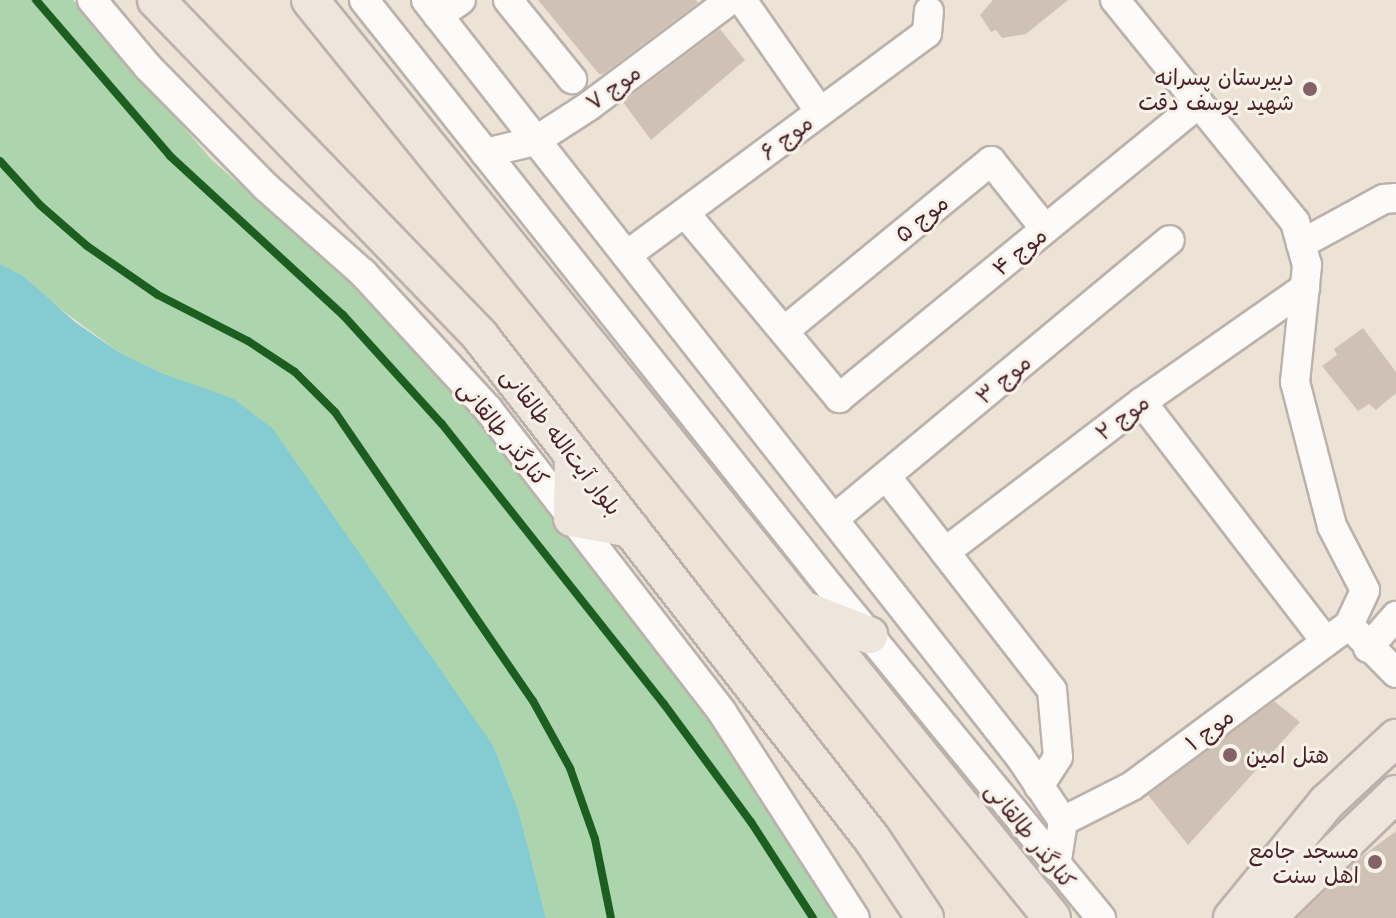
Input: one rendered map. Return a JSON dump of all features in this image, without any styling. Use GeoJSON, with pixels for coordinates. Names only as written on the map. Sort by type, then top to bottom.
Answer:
{"type":"FeatureCollection","features":[{"type":"Feature","properties":{"kind":"main road"},"geometry":{"type":"LineString","coordinates":[[310,0],[806,610],[1045,911]]}},
{"type":"Feature","properties":{"kind":"main road","name":"بلوار آیت‌الله طالقانی"},"geometry":{"type":"LineString","coordinates":[[157,1],[480,336],[872,839],[925,918]]}},
{"type":"Feature","properties":{"kind":"main road"},"geometry":{"type":"LineString","coordinates":[[573,455],[572,518],[631,529]]}},
{"type":"Feature","properties":{"kind":"main road"},"geometry":{"type":"LineString","coordinates":[[806,610],[869,635]]}},
{"type":"Feature","properties":{"kind":"main road"},"geometry":{"type":"LineString","coordinates":[[1232,918],[1326,803],[1396,738]]}},
{"type":"Feature","properties":{"kind":"main road"},"geometry":{"type":"LineString","coordinates":[[1268,917],[1396,794]]}},
{"type":"Feature","properties":{"kind":"street","name":"کنارگذر طالقانی"},"geometry":{"type":"LineString","coordinates":[[92,0],[148,67],[266,187],[374,285],[488,409],[722,712],[855,918]]}},
{"type":"Feature","properties":{"kind":"street","name":"کنارگذر طالقانی"},"geometry":{"type":"LineString","coordinates":[[364,0],[869,635],[1101,918]]}},
{"type":"Feature","properties":{"kind":"street"},"geometry":{"type":"LineString","coordinates":[[508,0],[572,79]]}},
{"type":"Feature","properties":{"kind":"street","name":"موج ۷"},"geometry":{"type":"LineString","coordinates":[[485,153],[535,141],[589,106],[730,0]]}},
{"type":"Feature","properties":{"kind":"street"},"geometry":{"type":"LineString","coordinates":[[742,0],[820,112]]}},
{"type":"Feature","properties":{"kind":"street"},"geometry":{"type":"LineString","coordinates":[[1115,0],[1295,222],[1307,265],[1295,382],[1332,526],[1365,590],[1349,625],[1368,648],[1396,673]]}},
{"type":"Feature","properties":{"kind":"street","name":"موج ۶"},"geometry":{"type":"LineString","coordinates":[[627,255],[927,33],[932,4]]}},
{"type":"Feature","properties":{"kind":"street"},"geometry":{"type":"LineString","coordinates":[[442,5],[535,141],[985,709],[1063,821],[1056,866]]}},
{"type":"Feature","properties":{"kind":"street","name":"موج ۴"},"geometry":{"type":"LineString","coordinates":[[784,331],[839,398],[1199,103]]}},
{"type":"Feature","properties":{"kind":"street","name":"موج ۵"},"geometry":{"type":"LineString","coordinates":[[784,331],[991,161],[1045,229]]}},
{"type":"Feature","properties":{"kind":"street"},"geometry":{"type":"LineString","coordinates":[[1301,244],[1384,199],[1396,198]]}},
{"type":"Feature","properties":{"kind":"street"},"geometry":{"type":"LineString","coordinates":[[685,213],[784,331]]}},
{"type":"Feature","properties":{"kind":"street","name":"موج ۳"},"geometry":{"type":"LineString","coordinates":[[835,518],[1170,240]]}},
{"type":"Feature","properties":{"kind":"street","name":"موج ۲"},"geometry":{"type":"LineString","coordinates":[[945,552],[1142,402],[1305,288]]}},
{"type":"Feature","properties":{"kind":"street"},"geometry":{"type":"LineString","coordinates":[[1142,402],[1326,642]]}},
{"type":"Feature","properties":{"kind":"street"},"geometry":{"type":"LineString","coordinates":[[886,476],[1052,690],[1058,757],[1039,786]]}},
{"type":"Feature","properties":{"kind":"street"},"geometry":{"type":"LineString","coordinates":[[1368,648],[1396,616]]}},
{"type":"Feature","properties":{"kind":"street","name":"موج ۱"},"geometry":{"type":"LineString","coordinates":[[1063,821],[1132,786],[1349,625]]}},
{"type":"Feature","properties":{"kind":"green space"},"geometry":{"type":"Polygon","coordinates":[[[0,0],[73,0],[212,160],[365,294],[470,412],[757,780],[845,918],[546,918],[519,812],[494,747],[164,374],[120,353],[0,264],[0,0]]]}},
{"type":"Feature","properties":{"kind":"water"},"geometry":{"type":"Polygon","coordinates":[[[0,264],[23,276],[75,322],[120,353],[164,374],[234,399],[273,429],[494,747],[519,812],[546,918],[0,918],[0,264]]]}},
{"type":"Feature","properties":{"kind":"building"},"geometry":{"type":"Polygon","coordinates":[[[538,0],[696,0],[698,3],[599,74],[538,0]]]}},
{"type":"Feature","properties":{"kind":"building"},"geometry":{"type":"Polygon","coordinates":[[[993,0],[1068,0],[1026,34],[1002,38],[996,30],[991,32],[980,15],[993,0]]]}},
{"type":"Feature","properties":{"kind":"building"},"geometry":{"type":"Polygon","coordinates":[[[720,29],[745,60],[651,140],[623,102],[720,29]]]}},
{"type":"Feature","properties":{"kind":"building"},"geometry":{"type":"Polygon","coordinates":[[[1363,328],[1396,372],[1396,393],[1376,410],[1369,404],[1358,411],[1322,366],[1337,355],[1334,349],[1363,328]]]}},
{"type":"Feature","properties":{"kind":"building","name":"هتل امین"},"geometry":{"type":"Polygon","coordinates":[[[1274,701],[1300,722],[1188,845],[1148,795],[1274,701]]]}},
{"type":"Feature","properties":{"kind":"building","name":"مسجد جامع اهل سنت"},"geometry":{"type":"Polygon","coordinates":[[[1396,831],[1396,918],[1297,918],[1360,858],[1396,831]]]}},
{"type":"Feature","properties":{"kind":"cycle path"},"geometry":{"type":"LineString","coordinates":[[36,0],[170,156],[343,315],[442,424],[664,704],[751,822],[813,918]]}},
{"type":"Feature","properties":{"kind":"cycle path"},"geometry":{"type":"LineString","coordinates":[[0,161],[40,205],[87,246],[158,295],[248,341],[295,372],[335,412],[533,701],[570,768],[595,839],[611,918]]}},
{"type":"Feature","properties":{"kind":"place","name":"دبیرستان پسرانه شهید یوسف دقت"},"geometry":{"type":"Point","coordinates":[1310,89]}},
{"type":"Feature","properties":{"kind":"place","name":"هتل امین"},"geometry":{"type":"Point","coordinates":[1230,755]}},
{"type":"Feature","properties":{"kind":"place","name":"مسجد جامع اهل سنت"},"geometry":{"type":"Point","coordinates":[1375,862]}}]}
